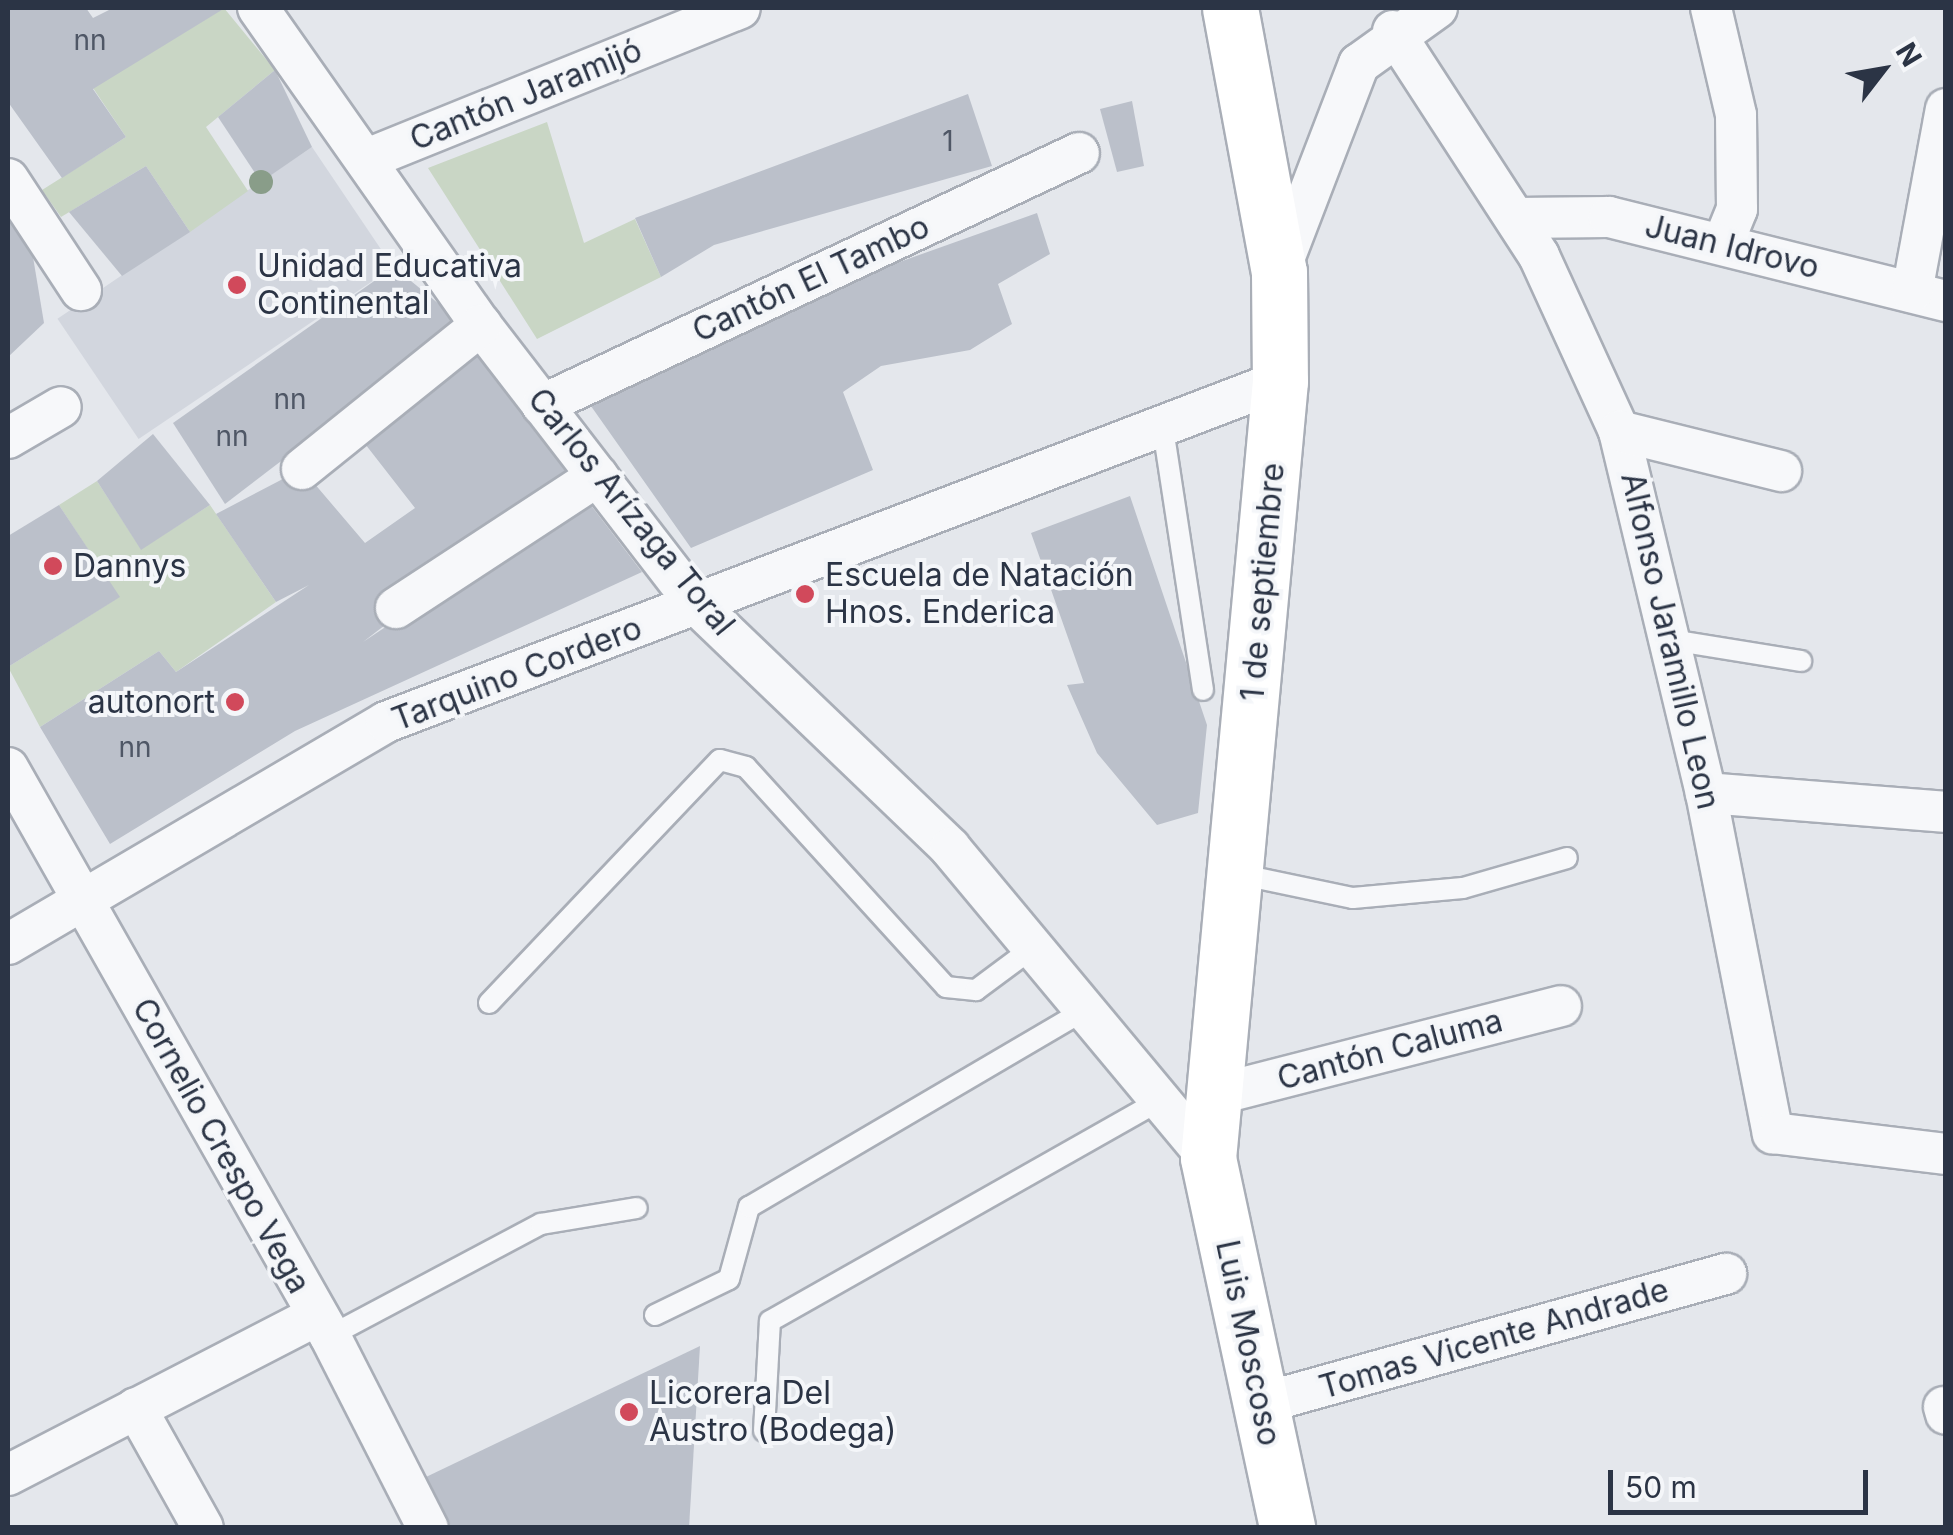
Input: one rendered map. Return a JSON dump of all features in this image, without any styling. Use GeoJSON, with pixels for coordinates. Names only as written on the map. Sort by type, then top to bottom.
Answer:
{"type":"FeatureCollection","features":[{"type":"Feature","properties":{"kind":"street","name":"Carlos Arízaga Toral"},"geometry":{"type":"LineString","coordinates":[[258,8],[482,325],[697,605],[950,848],[1208,1158]]}},
{"type":"Feature","properties":{"kind":"street","name":"Cantón Jaramijó"},"geometry":{"type":"LineString","coordinates":[[368,159],[740,8]]}},
{"type":"Feature","properties":{"kind":"street","name":"1 de septiembre"},"geometry":{"type":"LineString","coordinates":[[1208,1158],[1219,1094],[1280,381],[1280,272],[1230,8]]}},
{"type":"Feature","properties":{"kind":"street"},"geometry":{"type":"LineString","coordinates":[[1280,272],[1359,64],[1393,32],[1437,8]]}},
{"type":"Feature","properties":{"kind":"street"},"geometry":{"type":"LineString","coordinates":[[1710,8],[1736,114],[1736,209],[1723,243]]}},
{"type":"Feature","properties":{"kind":"street","name":"Alfonso Jaramillo Leon"},"geometry":{"type":"LineString","coordinates":[[1393,32],[1516,218],[1584,341],[1620,432],[1706,794],[1774,1133],[1946,1154]]}},
{"type":"Feature","properties":{"kind":"street"},"geometry":{"type":"LineString","coordinates":[[1929,297],[1946,109]]}},
{"type":"Feature","properties":{"kind":"street","name":"Cantón El Tambo"},"geometry":{"type":"LineString","coordinates":[[542,405],[1080,153]]}},
{"type":"Feature","properties":{"kind":"street"},"geometry":{"type":"LineString","coordinates":[[8,179],[80,290]]}},
{"type":"Feature","properties":{"kind":"street","name":"Juan Idrovo"},"geometry":{"type":"LineString","coordinates":[[1516,218],[1608,218],[1723,243],[1929,297]]}},
{"type":"Feature","properties":{"kind":"street"},"geometry":{"type":"LineString","coordinates":[[302,468],[482,325]]}},
{"type":"Feature","properties":{"kind":"street","name":"Tarquino Cordero"},"geometry":{"type":"LineString","coordinates":[[8,944],[81,897],[386,722],[697,605],[1162,420],[1280,381]]}},
{"type":"Feature","properties":{"kind":"street"},"geometry":{"type":"LineString","coordinates":[[8,438],[61,408]]}},
{"type":"Feature","properties":{"kind":"street"},"geometry":{"type":"LineString","coordinates":[[1620,432],[1781,471]]}},
{"type":"Feature","properties":{"kind":"street"},"geometry":{"type":"LineString","coordinates":[[396,608],[598,476]]}},
{"type":"Feature","properties":{"kind":"street","name":"Cornelio Crespo Vega"},"geometry":{"type":"LineString","coordinates":[[8,768],[323,1326],[428,1528]]}},
{"type":"Feature","properties":{"kind":"street"},"geometry":{"type":"LineString","coordinates":[[1706,794],[1946,812]]}},
{"type":"Feature","properties":{"kind":"street","name":"Cantón Caluma"},"geometry":{"type":"LineString","coordinates":[[1219,1094],[1561,1006]]}},
{"type":"Feature","properties":{"kind":"street","name":"Luis Moscoso"},"geometry":{"type":"LineString","coordinates":[[1208,1158],[1263,1403],[1286,1528]]}},
{"type":"Feature","properties":{"kind":"street","name":"Tomas Vicente Andrade"},"geometry":{"type":"LineString","coordinates":[[1263,1403],[1726,1274]]}},
{"type":"Feature","properties":{"kind":"street"},"geometry":{"type":"LineString","coordinates":[[8,1476],[136,1408],[323,1326]]}},
{"type":"Feature","properties":{"kind":"street"},"geometry":{"type":"LineString","coordinates":[[136,1408],[203,1528]]}},
{"type":"Feature","properties":{"kind":"lane"},"geometry":{"type":"LineString","coordinates":[[1162,420],[1203,690]]}},
{"type":"Feature","properties":{"kind":"lane"},"geometry":{"type":"LineString","coordinates":[[1671,640],[1801,660]]}},
{"type":"Feature","properties":{"kind":"lane"},"geometry":{"type":"LineString","coordinates":[[489,1003],[720,760],[746,768],[946,987],[976,990],[1034,947]]}},
{"type":"Feature","properties":{"kind":"lane"},"geometry":{"type":"LineString","coordinates":[[1238,874],[1353,898],[1463,888],[1567,858]]}},
{"type":"Feature","properties":{"kind":"lane"},"geometry":{"type":"LineString","coordinates":[[655,1315],[730,1279],[749,1207],[1086,1009]]}},
{"type":"Feature","properties":{"kind":"lane"},"geometry":{"type":"LineString","coordinates":[[764,1431],[770,1321],[1162,1099]]}},
{"type":"Feature","properties":{"kind":"lane"},"geometry":{"type":"LineString","coordinates":[[323,1326],[542,1224],[637,1208]]}},
{"type":"Feature","properties":{"kind":"shaded area","name":"Unidad Educativa Continental"},"geometry":{"type":"Polygon","coordinates":[[[312,147],[393,267],[139,439],[57,319],[312,147]]]}},
{"type":"Feature","properties":{"kind":"green space"},"geometry":{"type":"Polygon","coordinates":[[[224,8],[275,70],[206,127],[248,191],[190,232],[146,166],[61,217],[42,190],[126,137],[93,88],[224,8]]]}},
{"type":"Feature","properties":{"kind":"green space"},"geometry":{"type":"Polygon","coordinates":[[[547,122],[584,243],[635,219],[661,277],[537,339],[428,168],[547,122]]]}},
{"type":"Feature","properties":{"kind":"green space"},"geometry":{"type":"Polygon","coordinates":[[[97,481],[141,549],[210,505],[276,602],[176,672],[159,651],[40,727],[8,667],[119,597],[59,505],[97,481]]]}},
{"type":"Feature","properties":{"kind":"building"},"geometry":{"type":"Polygon","coordinates":[[[8,8],[86,8],[93,18],[113,8],[225,8],[93,89],[126,137],[62,178],[8,102],[8,8]]]}},
{"type":"Feature","properties":{"kind":"building"},"geometry":{"type":"Polygon","coordinates":[[[275,70],[312,147],[261,182],[218,117],[275,70]]]}},
{"type":"Feature","properties":{"kind":"building"},"geometry":{"type":"Polygon","coordinates":[[[968,94],[992,166],[714,245],[661,277],[635,218],[968,94]]]}},
{"type":"Feature","properties":{"kind":"building"},"geometry":{"type":"Polygon","coordinates":[[[1132,101],[1144,166],[1117,172],[1100,109],[1132,101]]]}},
{"type":"Feature","properties":{"kind":"building"},"geometry":{"type":"Polygon","coordinates":[[[146,166],[190,232],[122,276],[69,212],[146,166]]]}},
{"type":"Feature","properties":{"kind":"building"},"geometry":{"type":"Polygon","coordinates":[[[8,203],[30,239],[44,323],[8,357],[8,203]]]}},
{"type":"Feature","properties":{"kind":"building"},"geometry":{"type":"Polygon","coordinates":[[[1037,213],[1050,254],[998,284],[1012,324],[970,350],[881,366],[843,392],[873,470],[691,548],[586,399],[891,265],[1037,213]]]}},
{"type":"Feature","properties":{"kind":"building"},"geometry":{"type":"Polygon","coordinates":[[[394,267],[462,323],[225,504],[173,423],[394,267]]]}},
{"type":"Feature","properties":{"kind":"building"},"geometry":{"type":"Polygon","coordinates":[[[478,343],[572,481],[363,642],[583,495],[642,572],[295,731],[110,844],[40,727],[159,651],[176,672],[309,585],[276,602],[216,514],[302,469],[365,543],[415,508],[362,440],[478,343]]]}},
{"type":"Feature","properties":{"kind":"building"},"geometry":{"type":"Polygon","coordinates":[[[153,434],[210,505],[141,550],[97,481],[153,434]]]}},
{"type":"Feature","properties":{"kind":"building"},"geometry":{"type":"Polygon","coordinates":[[[1130,496],[1207,725],[1198,813],[1157,825],[1097,753],[1067,685],[1084,683],[1031,533],[1130,496]]]}},
{"type":"Feature","properties":{"kind":"building","name":"Dannys"},"geometry":{"type":"Polygon","coordinates":[[[59,505],[120,597],[8,667],[8,536],[59,505]]]}},
{"type":"Feature","properties":{"kind":"building","name":"Licorera Del Austro (Bodega)"},"geometry":{"type":"Polygon","coordinates":[[[700,1346],[689,1528],[452,1528],[426,1477],[700,1346]]]}},
{"type":"Feature","properties":{"kind":"place","name":"Unidad Educativa Continental"},"geometry":{"type":"Point","coordinates":[237,285]}},
{"type":"Feature","properties":{"kind":"place","name":"Dannys"},"geometry":{"type":"Point","coordinates":[53,566]}},
{"type":"Feature","properties":{"kind":"place","name":"Escuela de Natación Hnos. Enderica"},"geometry":{"type":"Point","coordinates":[805,594]}},
{"type":"Feature","properties":{"kind":"place","name":"autonort"},"geometry":{"type":"Point","coordinates":[235,702]}},
{"type":"Feature","properties":{"kind":"place","name":"Licorera Del Austro (Bodega)"},"geometry":{"type":"Point","coordinates":[629,1412]}}]}
